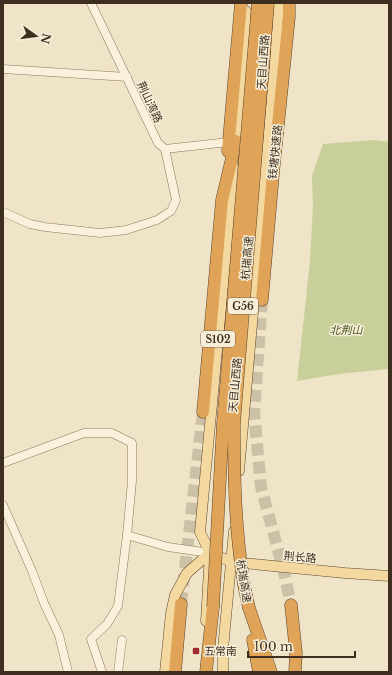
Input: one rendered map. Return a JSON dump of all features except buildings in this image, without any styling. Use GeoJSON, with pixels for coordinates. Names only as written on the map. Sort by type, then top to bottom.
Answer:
{"type":"FeatureCollection","features":[{"type":"Feature","properties":{"kind":"highway"},"geometry":{"type":"LineString","coordinates":[[203,412],[222,200],[233,141],[241,3]]}},
{"type":"Feature","properties":{"kind":"highway","name":"杭瑞高速"},"geometry":{"type":"LineString","coordinates":[[213,607],[223,423],[258,3]]}},
{"type":"Feature","properties":{"kind":"highway","name":"杭瑞高速"},"geometry":{"type":"LineString","coordinates":[[249,608],[243,578],[238,537],[234,479],[234,424],[268,3]]}},
{"type":"Feature","properties":{"kind":"highway","name":"钱塘快速路"},"geometry":{"type":"LineString","coordinates":[[262,300],[289,17],[289,3]]}},
{"type":"Feature","properties":{"kind":"highway"},"geometry":{"type":"LineString","coordinates":[[175,672],[181,604]]}},
{"type":"Feature","properties":{"kind":"highway"},"geometry":{"type":"LineString","coordinates":[[291,605],[296,653],[295,672]]}},
{"type":"Feature","properties":{"kind":"highway"},"geometry":{"type":"LineString","coordinates":[[206,672],[213,607]]}},
{"type":"Feature","properties":{"kind":"highway"},"geometry":{"type":"LineString","coordinates":[[213,607],[214,672]]}},
{"type":"Feature","properties":{"kind":"highway"},"geometry":{"type":"LineString","coordinates":[[249,608],[250,629],[260,672]]}},
{"type":"Feature","properties":{"kind":"highway"},"geometry":{"type":"LineString","coordinates":[[249,608],[271,672]]}},
{"type":"Feature","properties":{"kind":"main road","name":"天目山西路"},"geometry":{"type":"LineString","coordinates":[[202,672],[210,553],[200,532],[233,141],[247,3]]}},
{"type":"Feature","properties":{"kind":"main road","name":"天目山西路"},"geometry":{"type":"LineString","coordinates":[[223,672],[223,649],[232,562],[279,3]]}},
{"type":"Feature","properties":{"kind":"main road","name":"荆长路"},"geometry":{"type":"LineString","coordinates":[[210,553],[232,562],[389,576]]}},
{"type":"Feature","properties":{"kind":"main road"},"geometry":{"type":"LineString","coordinates":[[164,672],[171,613],[175,595],[187,573],[210,553]]}},
{"type":"Feature","properties":{"kind":"main road","name":"天目山西路"},"geometry":{"type":"LineString","coordinates":[[223,649],[229,672]]}},
{"type":"Feature","properties":{"kind":"street","name":"荆山湾路"},"geometry":{"type":"LineString","coordinates":[[91,3],[158,143],[165,149]]}},
{"type":"Feature","properties":{"kind":"street"},"geometry":{"type":"LineString","coordinates":[[3,69],[126,77]]}},
{"type":"Feature","properties":{"kind":"street"},"geometry":{"type":"LineString","coordinates":[[3,212],[30,224],[45,228],[100,233],[126,230],[157,220],[171,211],[176,200],[165,149],[233,141]]}},
{"type":"Feature","properties":{"kind":"street"},"geometry":{"type":"LineString","coordinates":[[3,463],[84,433],[112,433],[132,443],[132,481],[118,606],[107,624],[91,639],[102,672]]}},
{"type":"Feature","properties":{"kind":"street"},"geometry":{"type":"LineString","coordinates":[[3,504],[44,603],[59,635],[68,672]]}},
{"type":"Feature","properties":{"kind":"street"},"geometry":{"type":"LineString","coordinates":[[127,535],[168,547],[210,553]]}},
{"type":"Feature","properties":{"kind":"street"},"geometry":{"type":"LineString","coordinates":[[118,672],[122,640]]}},
{"type":"Feature","properties":{"kind":"green space","name":"北荆山"},"geometry":{"type":"Polygon","coordinates":[[[375,140],[389,142],[389,369],[339,374],[297,381],[310,260],[313,206],[312,176],[323,144],[375,140]]]}},
{"type":"Feature","properties":{"kind":"tunnel"},"geometry":{"type":"LineString","coordinates":[[262,300],[254,412],[261,487],[284,572],[291,605]]}},
{"type":"Feature","properties":{"kind":"tunnel"},"geometry":{"type":"LineString","coordinates":[[181,604],[203,412]]}},
{"type":"Feature","properties":{"kind":"place","name":"五常南"},"geometry":{"type":"Point","coordinates":[196,651]}}]}
